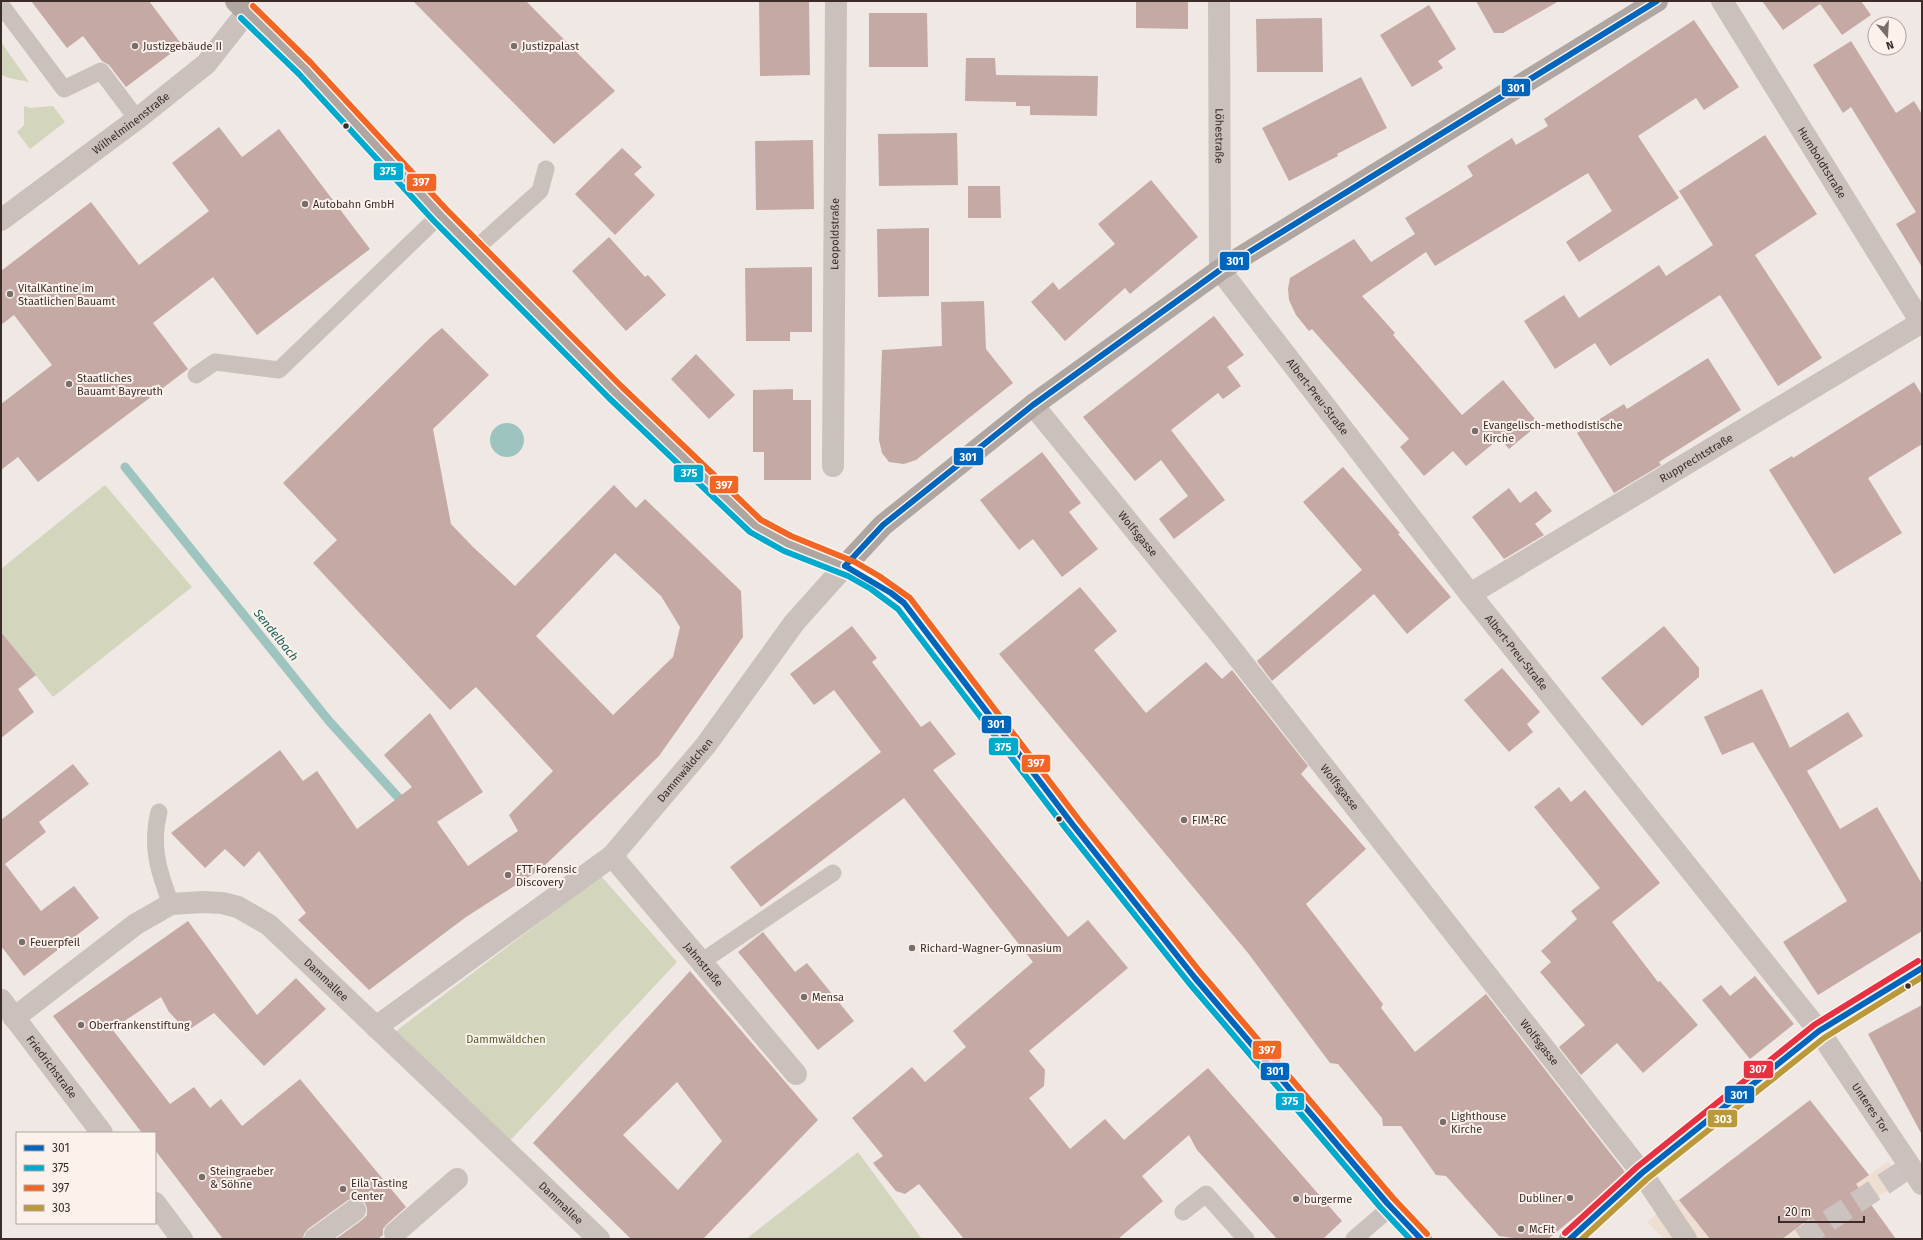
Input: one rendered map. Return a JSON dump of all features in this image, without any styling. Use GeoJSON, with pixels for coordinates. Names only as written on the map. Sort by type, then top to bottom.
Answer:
{"type":"FeatureCollection","features":[{"type":"Feature","properties":{"kind":"main road"},"geometry":{"type":"LineString","coordinates":[[845,566],[883,525],[1033,405],[1220,270],[1657,1]]}},
{"type":"Feature","properties":{"kind":"main road"},"geometry":{"type":"LineString","coordinates":[[241,7],[305,68],[474,250],[615,392],[756,526],[770,536],[784,543],[845,566],[891,593],[904,604],[1073,825],[1195,978],[1391,1207],[1421,1239]]}},
{"type":"Feature","properties":{"kind":"main road"},"geometry":{"type":"LineString","coordinates":[[1570,1239],[1642,1174],[1819,1031],[1922,968]]}},
{"type":"Feature","properties":{"kind":"street","name":"Leopoldstraße"},"geometry":{"type":"LineString","coordinates":[[833,466],[836,1]]}},
{"type":"Feature","properties":{"kind":"street","name":"Löhestraße"},"geometry":{"type":"LineString","coordinates":[[1219,1],[1220,270]]}},
{"type":"Feature","properties":{"kind":"street","name":"Humboldtstraße"},"geometry":{"type":"LineString","coordinates":[[1722,1],[1922,323]]}},
{"type":"Feature","properties":{"kind":"street","name":"Wilhelminenstraße"},"geometry":{"type":"LineString","coordinates":[[1,220],[137,119],[206,64],[241,7]]}},
{"type":"Feature","properties":{"kind":"street","name":"Albert-Preu-Straße"},"geometry":{"type":"LineString","coordinates":[[1220,270],[1470,594],[1819,1031]]}},
{"type":"Feature","properties":{"kind":"street","name":"Rupprechtstraße"},"geometry":{"type":"LineString","coordinates":[[1470,594],[1922,323]]}},
{"type":"Feature","properties":{"kind":"street","name":"Wolfsgasse"},"geometry":{"type":"LineString","coordinates":[[1033,405],[1223,638],[1642,1174],[1686,1239]]}},
{"type":"Feature","properties":{"kind":"street","name":"Dammwäldchen"},"geometry":{"type":"LineString","coordinates":[[376,1027],[612,856],[706,745],[794,623],[845,566]]}},
{"type":"Feature","properties":{"kind":"street","name":"Jahnstraße"},"geometry":{"type":"LineString","coordinates":[[612,856],[796,1074]]}},
{"type":"Feature","properties":{"kind":"street","name":"Dammallee"},"geometry":{"type":"LineString","coordinates":[[14,1018],[136,924],[171,904],[183,902],[222,903],[238,907],[254,914],[269,925],[599,1239]]}},
{"type":"Feature","properties":{"kind":"street","name":"Friedrichstraße"},"geometry":{"type":"LineString","coordinates":[[1,1000],[101,1132]]}},
{"type":"Feature","properties":{"kind":"street","name":"Unteres Tor"},"geometry":{"type":"LineString","coordinates":[[1819,1031],[1916,1163],[1922,1184]]}},
{"type":"Feature","properties":{"kind":"street"},"geometry":{"type":"LineString","coordinates":[[395,1233],[456,1179]]}},
{"type":"Feature","properties":{"kind":"street"},"geometry":{"type":"LineString","coordinates":[[156,1204],[182,1239]]}},
{"type":"Feature","properties":{"kind":"street"},"geometry":{"type":"LineString","coordinates":[[315,1239],[355,1210]]}},
{"type":"Feature","properties":{"kind":"lane"},"geometry":{"type":"LineString","coordinates":[[1,5],[64,89],[101,71],[137,119]]}},
{"type":"Feature","properties":{"kind":"lane"},"geometry":{"type":"LineString","coordinates":[[474,250],[540,191],[546,169]]}},
{"type":"Feature","properties":{"kind":"lane"},"geometry":{"type":"LineString","coordinates":[[196,375],[215,362],[279,370],[440,215]]}},
{"type":"Feature","properties":{"kind":"lane"},"geometry":{"type":"LineString","coordinates":[[159,812],[155,827],[155,844],[158,868],[171,904]]}},
{"type":"Feature","properties":{"kind":"lane"},"geometry":{"type":"LineString","coordinates":[[701,962],[833,873]]}},
{"type":"Feature","properties":{"kind":"lane"},"geometry":{"type":"LineString","coordinates":[[1183,1212],[1206,1194],[1246,1239]]}},
{"type":"Feature","properties":{"kind":"lane"},"geometry":{"type":"LineString","coordinates":[[1354,1239],[1391,1207]]}},
{"type":"Feature","properties":{"kind":"green space"},"geometry":{"type":"Polygon","coordinates":[[[1,42],[29,82],[1,75],[1,42]]]}},
{"type":"Feature","properties":{"kind":"green space"},"geometry":{"type":"Polygon","coordinates":[[[24,106],[30,108],[53,106],[65,122],[30,149],[17,132],[24,125],[24,106]]]}},
{"type":"Feature","properties":{"kind":"green space"},"geometry":{"type":"Polygon","coordinates":[[[105,485],[192,587],[53,697],[1,632],[1,569],[105,485]]]}},
{"type":"Feature","properties":{"kind":"green space","name":"Dammwäldchen"},"geometry":{"type":"Polygon","coordinates":[[[601,876],[677,962],[506,1145],[396,1031],[601,876]]]}},
{"type":"Feature","properties":{"kind":"green space"},"geometry":{"type":"Polygon","coordinates":[[[858,1152],[922,1239],[746,1239],[858,1152]]]}},
{"type":"Feature","properties":{"kind":"shaded area"},"geometry":{"type":"Polygon","coordinates":[[[1888,1161],[1902,1184],[1868,1201],[1821,1235],[1819,1239],[1782,1239],[1888,1161]]]}},
{"type":"Feature","properties":{"kind":"shaded area"},"geometry":{"type":"Polygon","coordinates":[[[1674,1200],[1679,1200],[1710,1239],[1664,1239],[1647,1222],[1674,1200]]]}},
{"type":"Feature","properties":{"kind":"water"},"geometry":{"type":"Polygon","coordinates":[[[510,423],[519,428],[523,433],[523,447],[519,452],[514,456],[504,457],[500,456],[491,447],[490,437],[491,433],[500,424],[510,423]]]}},
{"type":"Feature","properties":{"kind":"building","name":"Justizgebäude II"},"geometry":{"type":"Polygon","coordinates":[[[31,1],[149,1],[182,45],[126,87],[109,65],[102,61],[83,36],[67,48],[31,1]]]}},
{"type":"Feature","properties":{"kind":"building","name":"Justizpalast"},"geometry":{"type":"Polygon","coordinates":[[[413,1],[526,1],[615,91],[554,144],[413,1]]]}},
{"type":"Feature","properties":{"kind":"building"},"geometry":{"type":"Polygon","coordinates":[[[759,1],[809,1],[810,75],[760,76],[759,1]]]}},
{"type":"Feature","properties":{"kind":"building"},"geometry":{"type":"Polygon","coordinates":[[[1136,1],[1188,1],[1188,29],[1136,28],[1136,1]]]}},
{"type":"Feature","properties":{"kind":"building"},"geometry":{"type":"Polygon","coordinates":[[[1476,1],[1559,1],[1503,33],[1494,33],[1476,1]]]}},
{"type":"Feature","properties":{"kind":"building"},"geometry":{"type":"Polygon","coordinates":[[[1762,1],[1861,1],[1871,15],[1867,16],[1867,18],[1842,35],[1820,4],[1783,30],[1762,1]]]}},
{"type":"Feature","properties":{"kind":"building"},"geometry":{"type":"Polygon","coordinates":[[[1429,5],[1456,49],[1438,61],[1443,68],[1412,87],[1380,35],[1429,5]]]}},
{"type":"Feature","properties":{"kind":"building"},"geometry":{"type":"Polygon","coordinates":[[[869,13],[927,13],[928,67],[869,67],[869,13]]]}},
{"type":"Feature","properties":{"kind":"building"},"geometry":{"type":"Polygon","coordinates":[[[1322,18],[1323,72],[1257,72],[1256,19],[1322,18]]]}},
{"type":"Feature","properties":{"kind":"building"},"geometry":{"type":"Polygon","coordinates":[[[1694,20],[1739,87],[1704,110],[1696,98],[1638,136],[1679,198],[1579,262],[1566,242],[1612,211],[1588,173],[1435,266],[1426,252],[1362,296],[1395,333],[1393,335],[1462,415],[1503,380],[1539,424],[1509,449],[1500,438],[1466,466],[1453,451],[1424,476],[1400,447],[1409,439],[1312,329],[1309,331],[1296,315],[1289,300],[1288,289],[1290,278],[1354,239],[1371,262],[1415,234],[1405,218],[1473,176],[1467,166],[1512,138],[1516,145],[1548,126],[1544,119],[1694,20]]]}},
{"type":"Feature","properties":{"kind":"building"},"geometry":{"type":"Polygon","coordinates":[[[1851,41],[1896,113],[1914,101],[1922,114],[1922,267],[1896,224],[1916,212],[1851,107],[1843,113],[1813,65],[1851,41]]]}},
{"type":"Feature","properties":{"kind":"building"},"geometry":{"type":"Polygon","coordinates":[[[966,58],[995,58],[996,75],[1098,76],[1097,116],[1030,115],[1030,106],[1016,106],[1016,102],[965,101],[966,58]]]}},
{"type":"Feature","properties":{"kind":"building"},"geometry":{"type":"Polygon","coordinates":[[[1361,77],[1387,128],[1337,154],[1338,156],[1289,181],[1262,128],[1361,77]]]}},
{"type":"Feature","properties":{"kind":"building"},"geometry":{"type":"Polygon","coordinates":[[[219,127],[242,157],[279,129],[370,249],[257,335],[213,277],[153,323],[188,369],[38,482],[18,457],[1,470],[1,404],[52,365],[14,315],[1,325],[1,271],[91,202],[139,265],[209,211],[172,163],[219,127]]]}},
{"type":"Feature","properties":{"kind":"building"},"geometry":{"type":"Polygon","coordinates":[[[957,133],[958,185],[879,186],[878,134],[957,133]]]}},
{"type":"Feature","properties":{"kind":"building"},"geometry":{"type":"Polygon","coordinates":[[[1765,135],[1817,214],[1755,255],[1822,358],[1778,386],[1720,295],[1610,366],[1595,343],[1555,369],[1524,321],[1564,295],[1579,318],[1659,265],[1666,276],[1713,245],[1679,191],[1765,135]]]}},
{"type":"Feature","properties":{"kind":"building"},"geometry":{"type":"Polygon","coordinates":[[[813,140],[814,209],[756,210],[755,141],[813,140]]]}},
{"type":"Feature","properties":{"kind":"building"},"geometry":{"type":"Polygon","coordinates":[[[622,148],[642,167],[634,174],[655,195],[615,235],[575,194],[622,148]]]}},
{"type":"Feature","properties":{"kind":"building"},"geometry":{"type":"Polygon","coordinates":[[[1151,180],[1198,237],[1130,294],[1125,288],[1065,341],[1031,302],[1053,282],[1059,290],[1115,244],[1098,224],[1151,180]]]}},
{"type":"Feature","properties":{"kind":"building"},"geometry":{"type":"Polygon","coordinates":[[[968,186],[1000,186],[1001,218],[968,218],[968,186]]]}},
{"type":"Feature","properties":{"kind":"building"},"geometry":{"type":"Polygon","coordinates":[[[929,228],[929,296],[878,297],[877,229],[929,228]]]}},
{"type":"Feature","properties":{"kind":"building"},"geometry":{"type":"Polygon","coordinates":[[[609,237],[645,277],[648,275],[666,295],[626,331],[572,271],[609,237]]]}},
{"type":"Feature","properties":{"kind":"building"},"geometry":{"type":"Polygon","coordinates":[[[812,267],[812,332],[790,332],[790,341],[746,341],[745,268],[812,267]]]}},
{"type":"Feature","properties":{"kind":"building"},"geometry":{"type":"Polygon","coordinates":[[[984,301],[986,349],[1013,383],[916,460],[904,464],[889,462],[882,453],[879,440],[882,350],[942,346],[941,302],[984,301]]]}},
{"type":"Feature","properties":{"kind":"building"},"geometry":{"type":"Polygon","coordinates":[[[1214,316],[1244,355],[1227,367],[1241,386],[1223,399],[1218,393],[1171,430],[1225,500],[1174,539],[1159,519],[1188,496],[1161,460],[1135,481],[1083,417],[1214,316]]]}},
{"type":"Feature","properties":{"kind":"building"},"geometry":{"type":"Polygon","coordinates":[[[442,328],[489,375],[433,429],[451,524],[473,547],[515,586],[614,485],[636,508],[645,499],[741,591],[743,637],[659,756],[541,869],[466,917],[369,990],[298,920],[306,913],[259,851],[244,867],[225,849],[205,868],[171,833],[280,750],[303,781],[317,771],[357,829],[412,787],[384,755],[430,713],[483,792],[437,822],[468,866],[518,831],[509,815],[553,771],[476,687],[450,710],[313,563],[337,540],[283,483],[431,337],[442,328]],[[615,553],[536,636],[613,715],[673,657],[680,627],[661,596],[615,553]]]}},
{"type":"Feature","properties":{"kind":"building"},"geometry":{"type":"Polygon","coordinates":[[[696,354],[735,395],[709,419],[671,379],[696,354]]]}},
{"type":"Feature","properties":{"kind":"building"},"geometry":{"type":"Polygon","coordinates":[[[1708,358],[1741,410],[1659,462],[1661,465],[1614,493],[1577,433],[1624,404],[1627,409],[1708,358]]]}},
{"type":"Feature","properties":{"kind":"building"},"geometry":{"type":"Polygon","coordinates":[[[1914,382],[1922,395],[1922,444],[1868,478],[1902,533],[1834,574],[1769,470],[1792,456],[1793,458],[1914,382]]]}},
{"type":"Feature","properties":{"kind":"building"},"geometry":{"type":"Polygon","coordinates":[[[793,389],[793,400],[811,400],[811,480],[764,480],[764,452],[753,452],[753,390],[793,389]]]}},
{"type":"Feature","properties":{"kind":"building"},"geometry":{"type":"Polygon","coordinates":[[[1042,452],[1081,503],[1069,512],[1098,549],[1062,577],[1033,539],[1019,550],[980,500],[1042,452]]]}},
{"type":"Feature","properties":{"kind":"building"},"geometry":{"type":"Polygon","coordinates":[[[1343,467],[1400,533],[1398,534],[1451,597],[1407,634],[1374,594],[1272,681],[1257,661],[1362,570],[1303,502],[1343,467]]]}},
{"type":"Feature","properties":{"kind":"building"},"geometry":{"type":"Polygon","coordinates":[[[1509,488],[1520,503],[1536,491],[1552,511],[1535,524],[1544,535],[1504,559],[1472,517],[1509,488]]]}},
{"type":"Feature","properties":{"kind":"building"},"geometry":{"type":"Polygon","coordinates":[[[1080,587],[1117,631],[1094,650],[1146,713],[1206,662],[1222,679],[1232,670],[1308,766],[1301,774],[1366,849],[1306,904],[1383,1004],[1381,1008],[1415,1052],[1486,994],[1625,1172],[1548,1239],[1521,1239],[1499,1236],[1446,1176],[1436,1175],[1401,1126],[1383,1126],[1382,1118],[1338,1064],[1330,1063],[1248,953],[999,654],[1080,587]]]}},
{"type":"Feature","properties":{"kind":"building"},"geometry":{"type":"Polygon","coordinates":[[[852,626],[877,658],[872,662],[921,727],[930,721],[956,754],[933,770],[1068,937],[1088,920],[1128,968],[1029,1051],[1045,1070],[1044,1086],[1029,1098],[1070,1149],[1105,1119],[1124,1140],[1208,1068],[1342,1221],[1323,1239],[1277,1239],[1197,1150],[1189,1135],[1142,1176],[1163,1201],[1118,1239],[964,1239],[919,1184],[905,1194],[896,1191],[873,1163],[883,1156],[852,1118],[912,1067],[925,1082],[966,1047],[953,1031],[1033,962],[904,798],[761,907],[730,867],[881,752],[834,690],[814,705],[790,674],[852,626]]]}},
{"type":"Feature","properties":{"kind":"building"},"geometry":{"type":"Polygon","coordinates":[[[1664,626],[1699,668],[1699,677],[1642,726],[1601,678],[1664,626]]]}},
{"type":"Feature","properties":{"kind":"building"},"geometry":{"type":"Polygon","coordinates":[[[1,632],[36,675],[18,689],[34,712],[1,738],[1,632]]]}},
{"type":"Feature","properties":{"kind":"building"},"geometry":{"type":"Polygon","coordinates":[[[1502,668],[1540,712],[1527,724],[1533,732],[1509,752],[1464,700],[1502,668]]]}},
{"type":"Feature","properties":{"kind":"building"},"geometry":{"type":"Polygon","coordinates":[[[1762,689],[1790,748],[1848,712],[1863,736],[1807,771],[1840,829],[1877,807],[1922,884],[1922,931],[1818,995],[1783,942],[1847,901],[1753,742],[1722,755],[1704,717],[1762,689]]]}},
{"type":"Feature","properties":{"kind":"building"},"geometry":{"type":"Polygon","coordinates":[[[73,764],[89,784],[39,822],[46,832],[5,864],[41,911],[74,886],[99,918],[24,976],[1,946],[1,820],[73,764]]]}},
{"type":"Feature","properties":{"kind":"building"},"geometry":{"type":"Polygon","coordinates":[[[1559,787],[1571,802],[1585,790],[1660,883],[1612,922],[1658,982],[1660,981],[1698,1025],[1643,1073],[1617,1043],[1581,1075],[1559,1047],[1585,1025],[1540,972],[1551,962],[1541,951],[1577,919],[1571,911],[1600,888],[1534,807],[1559,787]]]}},
{"type":"Feature","properties":{"kind":"building"},"geometry":{"type":"Polygon","coordinates":[[[188,921],[257,1015],[296,978],[326,1009],[264,1066],[214,1013],[187,1031],[169,1012],[161,997],[112,1029],[170,1104],[194,1087],[210,1108],[221,1099],[242,1126],[300,1079],[406,1207],[387,1224],[383,1229],[383,1235],[378,1239],[336,1239],[367,1215],[365,1203],[360,1199],[354,1198],[348,1200],[308,1229],[304,1234],[303,1239],[223,1239],[156,1151],[156,1132],[141,1132],[53,1016],[188,921]]]}},
{"type":"Feature","properties":{"kind":"building","name":"Mensa"},"geometry":{"type":"Polygon","coordinates":[[[763,932],[795,972],[807,963],[854,1021],[818,1050],[738,952],[763,932]]]}},
{"type":"Feature","properties":{"kind":"building"},"geometry":{"type":"Polygon","coordinates":[[[690,971],[818,1120],[703,1239],[631,1239],[533,1143],[690,971]],[[677,1082],[623,1135],[678,1190],[722,1141],[677,1082]]]}},
{"type":"Feature","properties":{"kind":"building"},"geometry":{"type":"Polygon","coordinates":[[[1755,976],[1794,1024],[1750,1059],[1702,1000],[1721,985],[1730,996],[1755,976]]]}},
{"type":"Feature","properties":{"kind":"building"},"geometry":{"type":"Polygon","coordinates":[[[1922,1005],[1922,1135],[1868,1034],[1922,1005]]]}},
{"type":"Feature","properties":{"kind":"building"},"geometry":{"type":"Polygon","coordinates":[[[1810,1100],[1869,1175],[1856,1184],[1896,1239],[1823,1239],[1809,1219],[1782,1239],[1710,1239],[1679,1200],[1810,1100]]]}},
{"type":"Feature","properties":{"kind":"waterway","name":"Sendelbach"},"geometry":{"type":"LineString","coordinates":[[125,467],[329,721],[406,806]]}},
{"type":"Feature","properties":{"kind":"tunnel"},"geometry":{"type":"LineString","coordinates":[[1801,1239],[1911,1166]]}},
{"type":"Feature","properties":{"kind":"transit line","name":"301"},"geometry":{"type":"LineString","coordinates":[[845,566],[883,525],[1033,405],[1220,270],[1657,1]]}},
{"type":"Feature","properties":{"kind":"transit line","name":"397"},"geometry":{"type":"LineString","coordinates":[[253,6],[311,63],[446,209],[621,386],[761,520],[791,536],[855,562],[879,576],[910,598],[1079,820],[1201,973],[1393,1198],[1427,1234]]}},
{"type":"Feature","properties":{"kind":"transit line","name":"375"},"geometry":{"type":"LineString","coordinates":[[241,18],[299,74],[434,221],[609,398],[750,532],[784,551],[848,576],[871,589],[898,609],[1067,830],[1189,983],[1381,1208],[1410,1239]]}},
{"type":"Feature","properties":{"kind":"transit line","name":"301"},"geometry":{"type":"LineString","coordinates":[[845,566],[891,593],[904,603],[1073,825],[1195,978],[1387,1203],[1421,1239]]}},
{"type":"Feature","properties":{"kind":"transit line","name":"307"},"geometry":{"type":"LineString","coordinates":[[1565,1233],[1637,1167],[1814,1025],[1918,961]]}},
{"type":"Feature","properties":{"kind":"transit line","name":"301"},"geometry":{"type":"LineString","coordinates":[[1570,1239],[1642,1173],[1819,1031],[1922,968]]}},
{"type":"Feature","properties":{"kind":"transit line","name":"303"},"geometry":{"type":"LineString","coordinates":[[1582,1239],[1647,1179],[1824,1038],[1922,977]]}},
{"type":"Feature","properties":{"kind":"place","name":"Justizgebäude II"},"geometry":{"type":"Point","coordinates":[135,46]}},
{"type":"Feature","properties":{"kind":"place","name":"Justizpalast"},"geometry":{"type":"Point","coordinates":[514,46]}},
{"type":"Feature","properties":{"kind":"place","name":"Autobahn GmbH"},"geometry":{"type":"Point","coordinates":[305,204]}},
{"type":"Feature","properties":{"kind":"place","name":"VitalKantine im Staatlichen Bauamt"},"geometry":{"type":"Point","coordinates":[10,294]}},
{"type":"Feature","properties":{"kind":"place","name":"Staatliches Bauamt Bayreuth"},"geometry":{"type":"Point","coordinates":[69,384]}},
{"type":"Feature","properties":{"kind":"place","name":"Evangelisch-methodistische Kirche"},"geometry":{"type":"Point","coordinates":[1475,431]}},
{"type":"Feature","properties":{"kind":"place","name":"FIM-RC"},"geometry":{"type":"Point","coordinates":[1184,820]}},
{"type":"Feature","properties":{"kind":"place","name":"FTT Forensic Discovery"},"geometry":{"type":"Point","coordinates":[508,875]}},
{"type":"Feature","properties":{"kind":"place","name":"Feuerpfeil"},"geometry":{"type":"Point","coordinates":[22,942]}},
{"type":"Feature","properties":{"kind":"place","name":"Richard-Wagner-Gymnasium"},"geometry":{"type":"Point","coordinates":[912,948]}},
{"type":"Feature","properties":{"kind":"place","name":"Mensa"},"geometry":{"type":"Point","coordinates":[804,997]}},
{"type":"Feature","properties":{"kind":"place","name":"Oberfrankenstiftung"},"geometry":{"type":"Point","coordinates":[81,1025]}},
{"type":"Feature","properties":{"kind":"place","name":"Lighthouse Kirche"},"geometry":{"type":"Point","coordinates":[1443,1122]}},
{"type":"Feature","properties":{"kind":"place","name":"Steingraeber & Söhne"},"geometry":{"type":"Point","coordinates":[202,1177]}},
{"type":"Feature","properties":{"kind":"place","name":"Eila Tasting Center"},"geometry":{"type":"Point","coordinates":[343,1189]}},
{"type":"Feature","properties":{"kind":"place","name":"Dubliner"},"geometry":{"type":"Point","coordinates":[1570,1198]}},
{"type":"Feature","properties":{"kind":"place","name":"burgerme"},"geometry":{"type":"Point","coordinates":[1296,1199]}},
{"type":"Feature","properties":{"kind":"place","name":"McFit"},"geometry":{"type":"Point","coordinates":[1521,1229]}}]}
